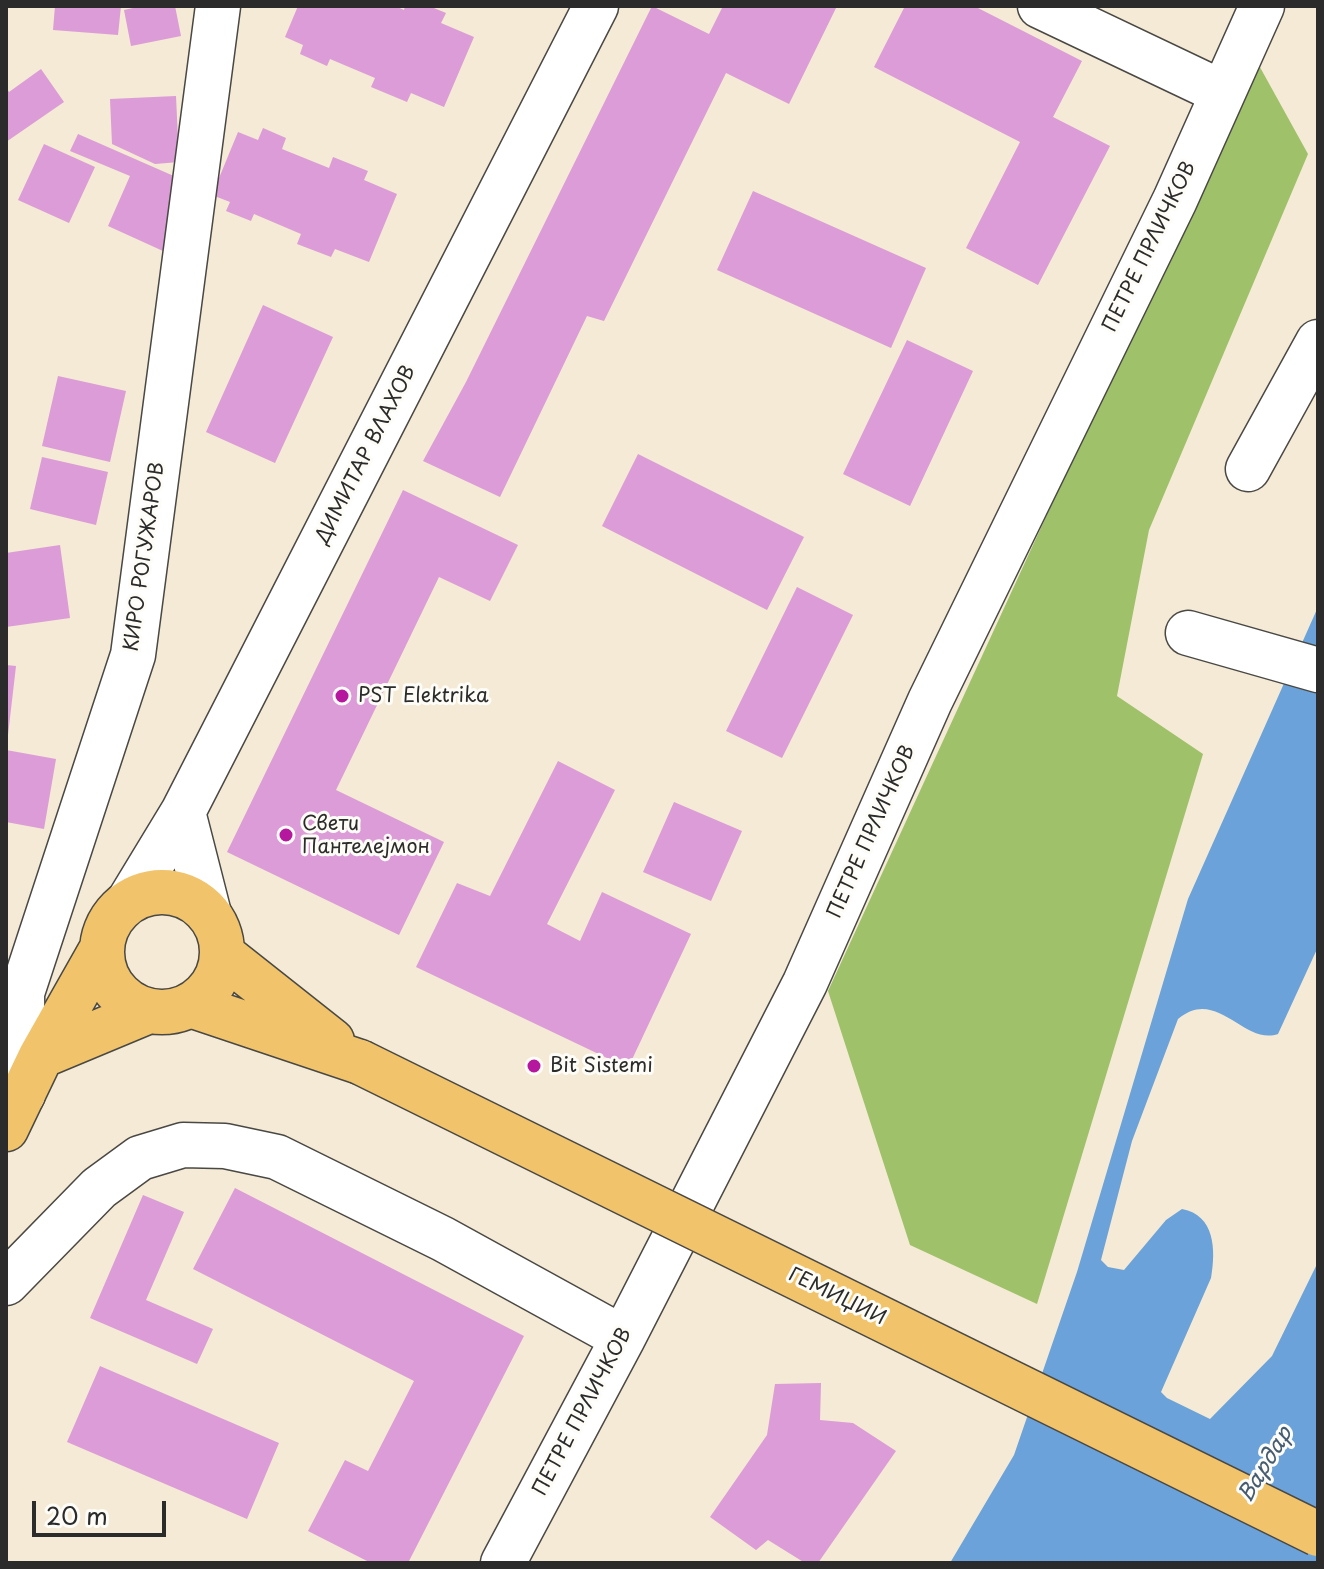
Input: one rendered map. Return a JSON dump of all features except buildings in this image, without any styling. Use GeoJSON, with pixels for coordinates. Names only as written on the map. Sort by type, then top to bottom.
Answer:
{"type":"FeatureCollection","features":[{"type":"Feature","properties":{"kind":"main road"},"geometry":{"type":"LineString","coordinates":[[23,1093],[101,950],[105,931],[129,901],[149,892],[172,892],[193,900],[216,934],[358,1061]]}},
{"type":"Feature","properties":{"kind":"main road"},"geometry":{"type":"LineString","coordinates":[[23,1093],[170,1008],[206,992],[218,974],[216,934]]}},
{"type":"Feature","properties":{"kind":"main road"},"geometry":{"type":"LineString","coordinates":[[101,950],[104,971],[114,989],[130,1003],[170,1008],[358,1061]]}},
{"type":"Feature","properties":{"kind":"main road","name":"ГЕМИЏИИ"},"geometry":{"type":"LineString","coordinates":[[358,1061],[1318,1534]]}},
{"type":"Feature","properties":{"kind":"street","name":"КИРО РОГУЖАРОВ"},"geometry":{"type":"LineString","coordinates":[[23,1093],[22,993],[133,655],[218,6]]}},
{"type":"Feature","properties":{"kind":"street","name":"ДИМИТАР ВЛАХОВ"},"geometry":{"type":"LineString","coordinates":[[129,901],[183,812],[596,6]]}},
{"type":"Feature","properties":{"kind":"street"},"geometry":{"type":"LineString","coordinates":[[1040,6],[1221,92]]}},
{"type":"Feature","properties":{"kind":"street","name":"ПЕТРЕ ПРЛИЧКОВ"},"geometry":{"type":"LineString","coordinates":[[503,1563],[623,1338],[805,983],[930,701],[1175,200],[1262,6]]}},
{"type":"Feature","properties":{"kind":"street"},"geometry":{"type":"LineString","coordinates":[[1248,469],[1318,342]]}},
{"type":"Feature","properties":{"kind":"street"},"geometry":{"type":"LineString","coordinates":[[1188,633],[1318,670]]}},
{"type":"Feature","properties":{"kind":"street"},"geometry":{"type":"LineString","coordinates":[[183,812],[216,934]]}},
{"type":"Feature","properties":{"kind":"street"},"geometry":{"type":"LineString","coordinates":[[6,1283],[99,1188],[140,1158],[183,1145],[225,1146],[277,1157],[443,1239],[623,1338]]}},
{"type":"Feature","properties":{"kind":"green space"},"geometry":{"type":"Polygon","coordinates":[[[1256,60],[1308,154],[1149,530],[1117,696],[1203,754],[1037,1304],[910,1245],[828,991],[1256,60]]]}},
{"type":"Feature","properties":{"kind":"water","name":"Вардар"},"geometry":{"type":"Polygon","coordinates":[[[1318,607],[1318,947],[1278,1034],[1254,1032],[1218,1012],[1205,1009],[1192,1011],[1178,1019],[1132,1141],[1101,1260],[1108,1267],[1124,1270],[1166,1220],[1182,1209],[1201,1218],[1207,1226],[1213,1245],[1211,1278],[1161,1392],[1210,1419],[1272,1356],[1318,1262],[1318,1563],[950,1563],[1014,1455],[1077,1272],[1188,899],[1318,607]]]}},
{"type":"Feature","properties":{"kind":"place","name":"PST Elektrika"},"geometry":{"type":"Point","coordinates":[342,696]}},
{"type":"Feature","properties":{"kind":"place","name":"Свети Пантелејмон"},"geometry":{"type":"Point","coordinates":[286,835]}},
{"type":"Feature","properties":{"kind":"place","name":"Bit Sistemi"},"geometry":{"type":"Point","coordinates":[534,1066]}}]}
